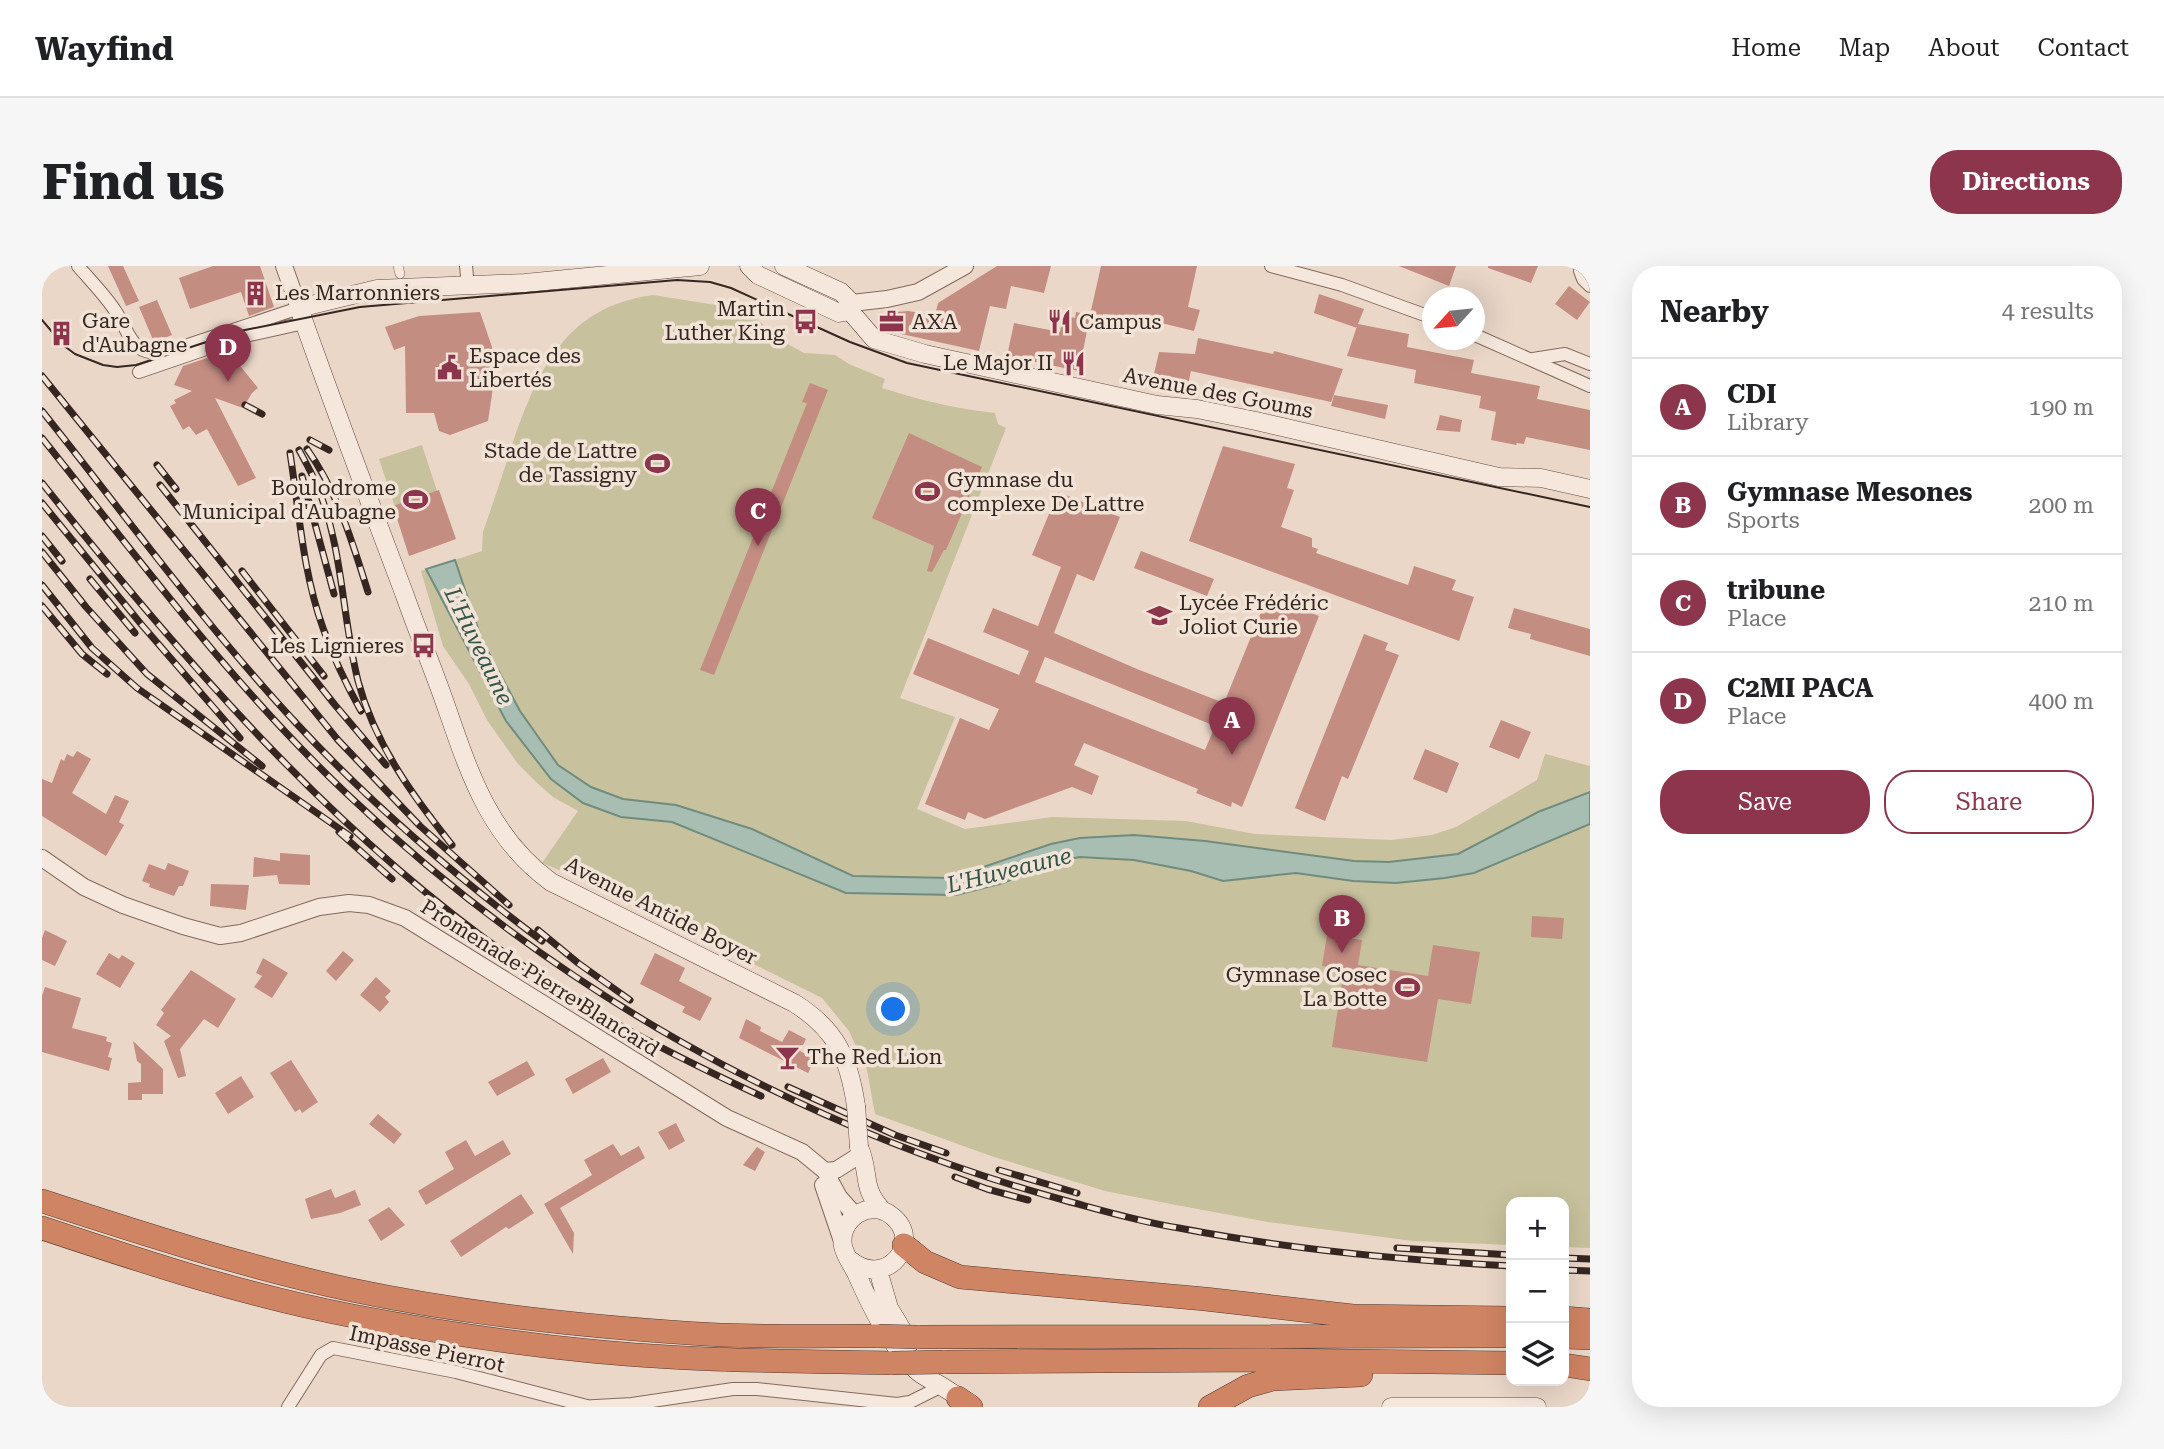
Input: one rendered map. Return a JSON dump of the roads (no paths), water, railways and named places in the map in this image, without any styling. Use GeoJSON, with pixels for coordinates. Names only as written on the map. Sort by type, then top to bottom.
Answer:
{"type":"FeatureCollection","features":[{"type":"Feature","properties":{"kind":"highway"},"geometry":{"type":"LineString","coordinates":[[42,1201],[177,1245],[349,1289],[449,1307],[589,1326],[709,1334],[917,1337],[1506,1336]]}},
{"type":"Feature","properties":{"kind":"highway"},"geometry":{"type":"LineString","coordinates":[[42,1228],[175,1272],[351,1315],[446,1332],[589,1351],[732,1361],[892,1363],[1307,1360],[1506,1363]]}},
{"type":"Feature","properties":{"kind":"highway"},"geometry":{"type":"LineString","coordinates":[[904,1245],[925,1262],[960,1277],[1353,1315],[1506,1318]]}},
{"type":"Feature","properties":{"kind":"highway"},"geometry":{"type":"LineString","coordinates":[[1569,1318],[1590,1320]]}},
{"type":"Feature","properties":{"kind":"highway"},"geometry":{"type":"LineString","coordinates":[[1569,1337],[1590,1338]]}},
{"type":"Feature","properties":{"kind":"highway"},"geometry":{"type":"LineString","coordinates":[[1569,1366],[1590,1369]]}},
{"type":"Feature","properties":{"kind":"highway"},"geometry":{"type":"LineString","coordinates":[[1210,1407],[1248,1386],[1273,1379],[1353,1375],[1506,1374]]}},
{"type":"Feature","properties":{"kind":"highway"},"geometry":{"type":"LineString","coordinates":[[1569,1379],[1590,1381]]}},
{"type":"Feature","properties":{"kind":"main road"},"geometry":{"type":"LineString","coordinates":[[302,316],[377,289],[468,286],[700,266]]}},
{"type":"Feature","properties":{"kind":"main road"},"geometry":{"type":"LineString","coordinates":[[749,266],[758,275],[839,313],[851,307]]}},
{"type":"Feature","properties":{"kind":"main road","name":"Avenue des Goums"},"geometry":{"type":"LineString","coordinates":[[784,266],[841,292],[874,339],[925,354],[1157,405],[1197,409],[1256,421],[1499,477],[1541,478],[1590,489]]}},
{"type":"Feature","properties":{"kind":"main road","name":"Avenue Antide Boyer"},"geometry":{"type":"LineString","coordinates":[[302,316],[445,703],[466,767],[502,833],[522,859],[551,882],[782,997],[818,1019],[842,1051],[852,1081],[856,1106],[856,1214]]}},
{"type":"Feature","properties":{"kind":"main road","name":"Avenue Antide Boyer"},"geometry":{"type":"LineString","coordinates":[[857,1152],[864,1158],[868,1190],[883,1211]]}},
{"type":"Feature","properties":{"kind":"main road"},"geometry":{"type":"LineString","coordinates":[[850,1260],[858,1267],[878,1270],[895,1262],[904,1245],[900,1224],[883,1211],[874,1209],[856,1214],[845,1228],[843,1244],[850,1260],[874,1313],[895,1345],[918,1371],[957,1397],[981,1407]]}},
{"type":"Feature","properties":{"kind":"main road"},"geometry":{"type":"LineString","coordinates":[[878,1270],[890,1308],[906,1338],[957,1397]]}},
{"type":"Feature","properties":{"kind":"main road"},"geometry":{"type":"LineString","coordinates":[[1391,1407],[1532,1407]]}},
{"type":"Feature","properties":{"kind":"street"},"geometry":{"type":"LineString","coordinates":[[78,266],[115,309],[129,337],[142,349],[153,354],[302,316]]}},
{"type":"Feature","properties":{"kind":"street","name":"Avenue Antide Boyer"},"geometry":{"type":"LineString","coordinates":[[284,266],[302,316]]}},
{"type":"Feature","properties":{"kind":"street"},"geometry":{"type":"LineString","coordinates":[[466,266],[468,286]]}},
{"type":"Feature","properties":{"kind":"street"},"geometry":{"type":"LineString","coordinates":[[851,307],[918,292],[965,266]]}},
{"type":"Feature","properties":{"kind":"street"},"geometry":{"type":"LineString","coordinates":[[1270,266],[1342,285],[1422,314]]}},
{"type":"Feature","properties":{"kind":"street"},"geometry":{"type":"LineString","coordinates":[[1582,266],[1580,271],[1583,279],[1590,286]]}},
{"type":"Feature","properties":{"kind":"street"},"geometry":{"type":"LineString","coordinates":[[138,372],[302,316]]}},
{"type":"Feature","properties":{"kind":"street"},"geometry":{"type":"LineString","coordinates":[[1485,339],[1590,386]]}},
{"type":"Feature","properties":{"kind":"street"},"geometry":{"type":"LineString","coordinates":[[1532,359],[1565,354],[1590,364]]}},
{"type":"Feature","properties":{"kind":"street","name":"Promenade Pierre Blancard"},"geometry":{"type":"LineString","coordinates":[[42,858],[83,887],[123,905],[220,936],[241,933],[318,907],[349,903],[369,905],[405,918],[727,1118],[810,1157],[825,1171],[839,1197],[856,1214]]}},
{"type":"Feature","properties":{"kind":"street"},"geometry":{"type":"LineString","coordinates":[[825,1171],[836,1170],[857,1152]]}},
{"type":"Feature","properties":{"kind":"street"},"geometry":{"type":"LineString","coordinates":[[810,1157],[830,1199],[836,1228],[843,1244]]}},
{"type":"Feature","properties":{"kind":"street","name":"Impasse Pierrot"},"geometry":{"type":"LineString","coordinates":[[288,1407],[321,1355],[332,1348],[456,1371],[582,1406]]}},
{"type":"Feature","properties":{"kind":"street"},"geometry":{"type":"LineString","coordinates":[[582,1406],[623,1405],[733,1389],[897,1404],[957,1397]]}},
{"type":"Feature","properties":{"kind":"street"},"geometry":{"type":"LineString","coordinates":[[701,1393],[702,1407]]}},
{"type":"Feature","properties":{"kind":"water","name":"L'Huveaune"},"geometry":{"type":"Polygon","coordinates":[[[455,560],[482,640],[520,711],[558,765],[591,787],[623,799],[676,805],[752,829],[853,876],[951,878],[1051,844],[1080,838],[1134,835],[1205,841],[1354,861],[1389,862],[1458,854],[1538,812],[1590,792],[1590,824],[1474,873],[1396,883],[1353,881],[1296,873],[1223,881],[1191,871],[1134,860],[1080,857],[1055,862],[1003,883],[956,895],[846,893],[672,822],[621,817],[583,803],[551,779],[506,721],[426,569],[455,560]]]}},
{"type":"Feature","properties":{"kind":"tram line"},"geometry":{"type":"LineString","coordinates":[[42,320],[63,345],[75,354],[103,365],[117,367],[136,365],[240,331],[360,307],[677,280],[710,282],[731,288],[850,342],[907,363],[1590,507]]}},
{"type":"Feature","properties":{"kind":"railway"},"geometry":{"type":"LineString","coordinates":[[42,376],[338,740],[420,826],[509,905]]}},
{"type":"Feature","properties":{"kind":"railway"},"geometry":{"type":"LineString","coordinates":[[245,405],[262,414]]}},
{"type":"Feature","properties":{"kind":"railway"},"geometry":{"type":"LineString","coordinates":[[42,411],[198,609],[262,686],[324,753],[414,838],[542,941]]}},
{"type":"Feature","properties":{"kind":"railway"},"geometry":{"type":"LineString","coordinates":[[42,438],[226,666],[304,752],[346,793],[424,863],[507,928],[592,988],[681,1042],[774,1091],[869,1133],[967,1170],[1067,1201],[1165,1226],[1303,1248],[1506,1266]]}},
{"type":"Feature","properties":{"kind":"railway"},"geometry":{"type":"LineString","coordinates":[[310,440],[329,450]]}},
{"type":"Feature","properties":{"kind":"railway"},"geometry":{"type":"LineString","coordinates":[[307,449],[336,500],[368,592]]}},
{"type":"Feature","properties":{"kind":"railway"},"geometry":{"type":"LineString","coordinates":[[299,450],[318,488],[333,535],[353,657],[365,704],[396,768],[452,845]]}},
{"type":"Feature","properties":{"kind":"railway"},"geometry":{"type":"LineString","coordinates":[[290,453],[302,542],[316,607],[335,660],[361,711]]}},
{"type":"Feature","properties":{"kind":"railway"},"geometry":{"type":"LineString","coordinates":[[157,465],[176,489]]}},
{"type":"Feature","properties":{"kind":"railway"},"geometry":{"type":"LineString","coordinates":[[302,476],[334,594]]}},
{"type":"Feature","properties":{"kind":"railway"},"geometry":{"type":"LineString","coordinates":[[42,483],[155,621],[214,688],[338,815],[405,875],[474,931],[547,982],[652,1043],[761,1096]]}},
{"type":"Feature","properties":{"kind":"railway"},"geometry":{"type":"LineString","coordinates":[[160,485],[386,765]]}},
{"type":"Feature","properties":{"kind":"railway"},"geometry":{"type":"LineString","coordinates":[[42,503],[141,624],[240,738]]}},
{"type":"Feature","properties":{"kind":"railway"},"geometry":{"type":"LineString","coordinates":[[42,536],[62,561]]}},
{"type":"Feature","properties":{"kind":"railway"},"geometry":{"type":"LineString","coordinates":[[42,552],[86,607],[147,674],[262,766]]}},
{"type":"Feature","properties":{"kind":"railway"},"geometry":{"type":"LineString","coordinates":[[242,571],[324,676]]}},
{"type":"Feature","properties":{"kind":"railway"},"geometry":{"type":"LineString","coordinates":[[90,579],[135,633]]}},
{"type":"Feature","properties":{"kind":"railway"},"geometry":{"type":"LineString","coordinates":[[42,585],[92,648],[137,688],[350,836]]}},
{"type":"Feature","properties":{"kind":"railway"},"geometry":{"type":"LineString","coordinates":[[42,606],[82,654],[107,674]]}},
{"type":"Feature","properties":{"kind":"railway"},"geometry":{"type":"LineString","coordinates":[[339,832],[392,879]]}},
{"type":"Feature","properties":{"kind":"railway"},"geometry":{"type":"LineString","coordinates":[[538,930],[630,1000]]}},
{"type":"Feature","properties":{"kind":"railway"},"geometry":{"type":"LineString","coordinates":[[788,1087],[895,1135],[946,1153]]}},
{"type":"Feature","properties":{"kind":"railway"},"geometry":{"type":"LineString","coordinates":[[999,1170],[1077,1193]]}},
{"type":"Feature","properties":{"kind":"railway"},"geometry":{"type":"LineString","coordinates":[[955,1177],[1028,1200]]}},
{"type":"Feature","properties":{"kind":"railway"},"geometry":{"type":"LineString","coordinates":[[1397,1248],[1506,1255]]}},
{"type":"Feature","properties":{"kind":"railway"},"geometry":{"type":"LineString","coordinates":[[1569,1258],[1590,1259]]}},
{"type":"Feature","properties":{"kind":"railway"},"geometry":{"type":"LineString","coordinates":[[1569,1270],[1590,1271]]}},
{"type":"Feature","properties":{"kind":"place","name":"Les Marronniers"},"geometry":{"type":"Point","coordinates":[255,293]}},
{"type":"Feature","properties":{"kind":"place","name":"Martin Luther King"},"geometry":{"type":"Point","coordinates":[805,321]}},
{"type":"Feature","properties":{"kind":"place","name":"AXA"},"geometry":{"type":"Point","coordinates":[892,322]}},
{"type":"Feature","properties":{"kind":"place","name":"Campus"},"geometry":{"type":"Point","coordinates":[1059,322]}},
{"type":"Feature","properties":{"kind":"place","name":"Gare d'Aubagne"},"geometry":{"type":"Point","coordinates":[62,333]}},
{"type":"Feature","properties":{"kind":"place","name":"Le Major II"},"geometry":{"type":"Point","coordinates":[1073,363]}},
{"type":"Feature","properties":{"kind":"place","name":"Espace des Libertés"},"geometry":{"type":"Point","coordinates":[449,368]}},
{"type":"Feature","properties":{"kind":"place","name":"C2MI PACA"},"geometry":{"type":"Point","coordinates":[228,382]}},
{"type":"Feature","properties":{"kind":"place","name":"Stade de Lattre de Tassigny"},"geometry":{"type":"Point","coordinates":[657,463]}},
{"type":"Feature","properties":{"kind":"place","name":"Gymnase du complexe De Lattre"},"geometry":{"type":"Point","coordinates":[927,492]}},
{"type":"Feature","properties":{"kind":"place","name":"Boulodrome Municipal d'Aubagne"},"geometry":{"type":"Point","coordinates":[416,500]}},
{"type":"Feature","properties":{"kind":"place","name":"tribune"},"geometry":{"type":"Point","coordinates":[758,546]}},
{"type":"Feature","properties":{"kind":"place","name":"Lycée Frédéric Joliot Curie"},"geometry":{"type":"Point","coordinates":[1159,615]}},
{"type":"Feature","properties":{"kind":"place","name":"Les Lignieres"},"geometry":{"type":"Point","coordinates":[424,646]}},
{"type":"Feature","properties":{"kind":"place","name":"CDI"},"geometry":{"type":"Point","coordinates":[1232,755]}},
{"type":"Feature","properties":{"kind":"place","name":"Gymnase Mesones"},"geometry":{"type":"Point","coordinates":[1342,953]}},
{"type":"Feature","properties":{"kind":"place","name":"Gymnase Cosec La Botte"},"geometry":{"type":"Point","coordinates":[1407,987]}},
{"type":"Feature","properties":{"kind":"place","name":"The Red Lion"},"geometry":{"type":"Point","coordinates":[787,1057]}}]}
